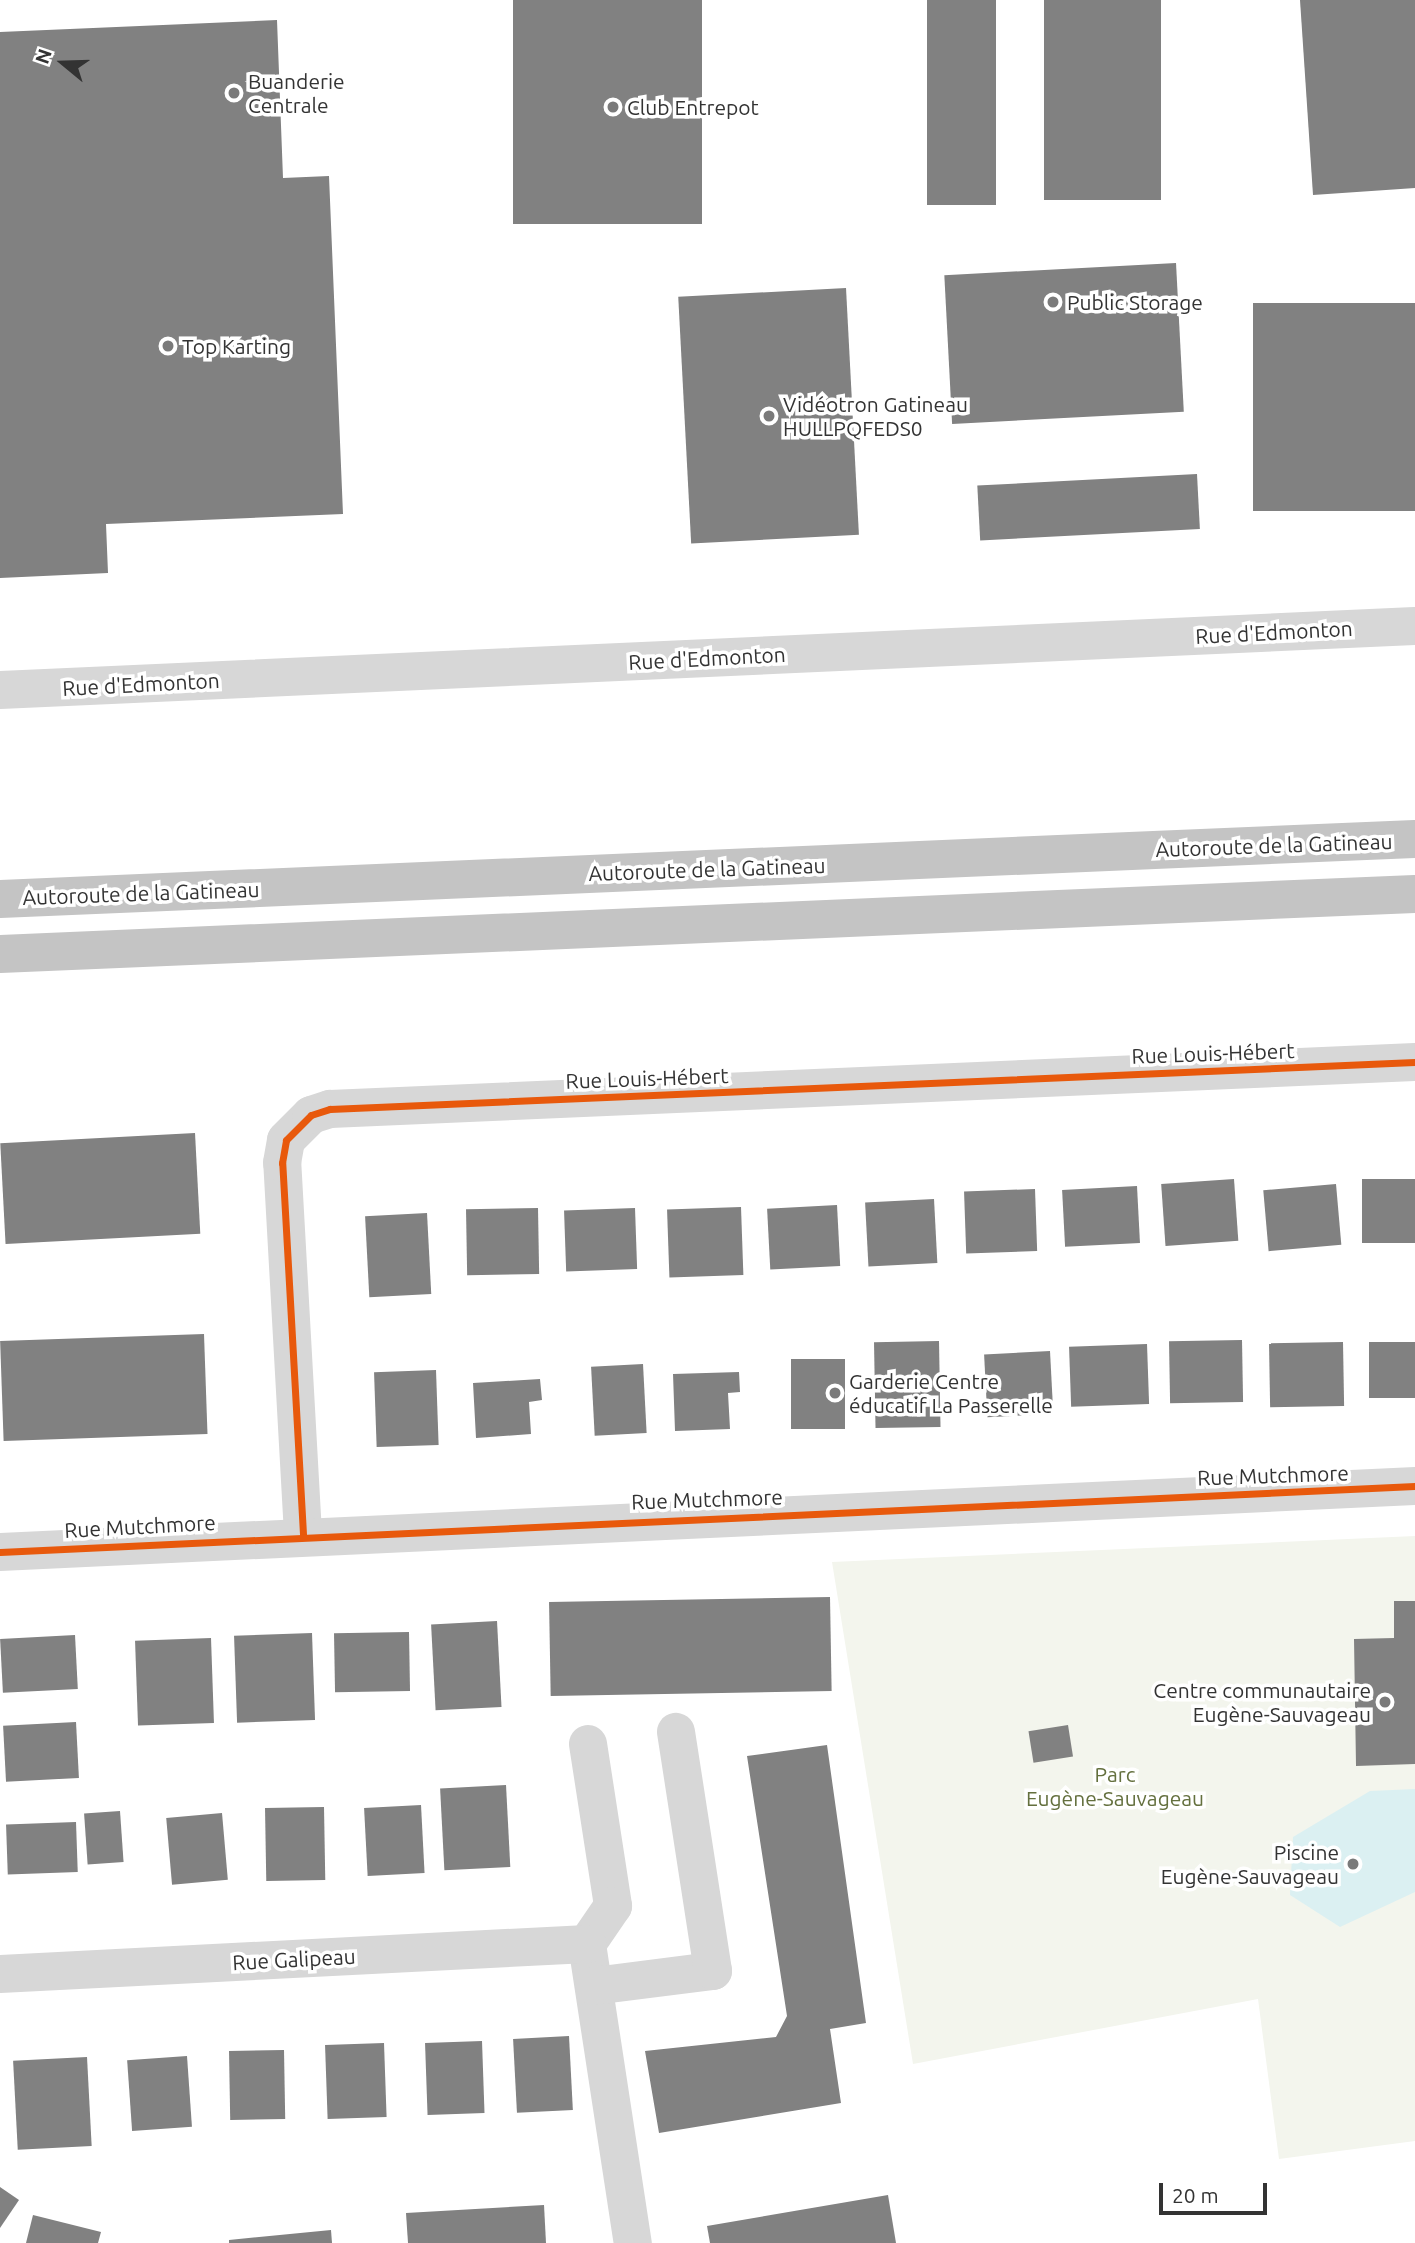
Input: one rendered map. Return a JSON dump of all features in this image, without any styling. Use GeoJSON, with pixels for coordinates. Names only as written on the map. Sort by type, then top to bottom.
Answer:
{"type":"FeatureCollection","features":[{"type":"Feature","properties":{"kind":"highway","name":"Autoroute de la Gatineau"},"geometry":{"type":"LineString","coordinates":[[0,899],[1415,839]]}},
{"type":"Feature","properties":{"kind":"highway"},"geometry":{"type":"LineString","coordinates":[[0,954],[1415,894]]}},
{"type":"Feature","properties":{"kind":"street","name":"Rue d'Edmonton"},"geometry":{"type":"LineString","coordinates":[[0,690],[1415,625]]}},
{"type":"Feature","properties":{"kind":"street","name":"Rue Louis-Hébert"},"geometry":{"type":"LineString","coordinates":[[303,1534],[282,1163],[286,1140],[311,1115],[330,1109],[1415,1062]]}},
{"type":"Feature","properties":{"kind":"street","name":"Rue Mutchmore"},"geometry":{"type":"LineString","coordinates":[[0,1552],[303,1534],[1415,1486]]}},
{"type":"Feature","properties":{"kind":"street"},"geometry":{"type":"LineString","coordinates":[[594,1986],[713,1971],[676,1732]]}},
{"type":"Feature","properties":{"kind":"street"},"geometry":{"type":"LineString","coordinates":[[588,1744],[613,1906],[587,1944],[633,2243]]}},
{"type":"Feature","properties":{"kind":"street","name":"Rue Galipeau"},"geometry":{"type":"LineString","coordinates":[[0,1974],[587,1944]]}},
{"type":"Feature","properties":{"kind":"green space","name":"Parc Eugène-Sauvageau"},"geometry":{"type":"Polygon","coordinates":[[[1415,1536],[1415,2141],[1279,2159],[1258,1999],[913,2064],[832,1562],[1415,1536]]]}},
{"type":"Feature","properties":{"kind":"shaded area","name":"Piscine Eugène-Sauvageau"},"geometry":{"type":"Polygon","coordinates":[[[1415,1789],[1415,1892],[1340,1927],[1290,1895],[1293,1837],[1370,1791],[1415,1789]]]}},
{"type":"Feature","properties":{"kind":"building","name":"Club Entrepot"},"geometry":{"type":"Polygon","coordinates":[[[513,0],[702,0],[702,224],[513,224],[513,0]]]}},
{"type":"Feature","properties":{"kind":"building"},"geometry":{"type":"Polygon","coordinates":[[[927,0],[996,0],[996,205],[927,205],[927,0]]]}},
{"type":"Feature","properties":{"kind":"building"},"geometry":{"type":"Polygon","coordinates":[[[1044,0],[1161,0],[1161,200],[1044,200],[1044,0]]]}},
{"type":"Feature","properties":{"kind":"building"},"geometry":{"type":"Polygon","coordinates":[[[1300,0],[1415,0],[1415,188],[1313,195],[1300,0]]]}},
{"type":"Feature","properties":{"kind":"building","name":"Top Karting"},"geometry":{"type":"Polygon","coordinates":[[[277,20],[283,178],[329,176],[343,514],[106,524],[108,573],[0,578],[0,32],[277,20]]]}},
{"type":"Feature","properties":{"kind":"building"},"geometry":{"type":"Polygon","coordinates":[[[1176,263],[1184,412],[952,424],[944,275],[1176,263]]]}},
{"type":"Feature","properties":{"kind":"building","name":"Vidéotron Gatineau HULLPQFEDS0"},"geometry":{"type":"Polygon","coordinates":[[[846,288],[859,535],[691,543],[678,297],[846,288]]]}},
{"type":"Feature","properties":{"kind":"building"},"geometry":{"type":"Polygon","coordinates":[[[1253,303],[1415,303],[1415,511],[1253,511],[1253,303]]]}},
{"type":"Feature","properties":{"kind":"building"},"geometry":{"type":"Polygon","coordinates":[[[1197,474],[1200,529],[980,540],[977,486],[1197,474]]]}},
{"type":"Feature","properties":{"kind":"building"},"geometry":{"type":"Polygon","coordinates":[[[195,1133],[200,1234],[6,1244],[0,1143],[195,1133]]]}},
{"type":"Feature","properties":{"kind":"building"},"geometry":{"type":"Polygon","coordinates":[[[1234,1179],[1238,1241],[1166,1246],[1161,1184],[1234,1179]]]}},
{"type":"Feature","properties":{"kind":"building"},"geometry":{"type":"Polygon","coordinates":[[[1362,1179],[1415,1179],[1415,1243],[1362,1243],[1362,1179]]]}},
{"type":"Feature","properties":{"kind":"building"},"geometry":{"type":"Polygon","coordinates":[[[1336,1184],[1341,1245],[1269,1251],[1263,1190],[1336,1184]]]}},
{"type":"Feature","properties":{"kind":"building"},"geometry":{"type":"Polygon","coordinates":[[[1137,1186],[1140,1243],[1065,1247],[1062,1190],[1137,1186]]]}},
{"type":"Feature","properties":{"kind":"building"},"geometry":{"type":"Polygon","coordinates":[[[1035,1189],[1037,1251],[966,1253],[964,1191],[1035,1189]]]}},
{"type":"Feature","properties":{"kind":"building"},"geometry":{"type":"Polygon","coordinates":[[[934,1199],[937,1263],[868,1267],[865,1203],[934,1199]]]}},
{"type":"Feature","properties":{"kind":"building"},"geometry":{"type":"Polygon","coordinates":[[[837,1205],[840,1266],[770,1270],[767,1209],[837,1205]]]}},
{"type":"Feature","properties":{"kind":"building"},"geometry":{"type":"Polygon","coordinates":[[[741,1207],[743,1275],[669,1278],[667,1210],[741,1207]]]}},
{"type":"Feature","properties":{"kind":"building"},"geometry":{"type":"Polygon","coordinates":[[[538,1208],[539,1274],[467,1275],[466,1209],[538,1208]]]}},
{"type":"Feature","properties":{"kind":"building"},"geometry":{"type":"Polygon","coordinates":[[[635,1208],[637,1269],[566,1271],[564,1210],[635,1208]]]}},
{"type":"Feature","properties":{"kind":"building"},"geometry":{"type":"Polygon","coordinates":[[[427,1213],[431,1294],[369,1297],[365,1216],[427,1213]]]}},
{"type":"Feature","properties":{"kind":"building"},"geometry":{"type":"Polygon","coordinates":[[[204,1334],[207,1434],[4,1441],[0,1341],[204,1334]]]}},
{"type":"Feature","properties":{"kind":"building"},"geometry":{"type":"Polygon","coordinates":[[[1242,1340],[1243,1402],[1170,1403],[1169,1341],[1242,1340]]]}},
{"type":"Feature","properties":{"kind":"building"},"geometry":{"type":"Polygon","coordinates":[[[939,1341],[941,1427],[876,1428],[874,1342],[939,1341]]]}},
{"type":"Feature","properties":{"kind":"building"},"geometry":{"type":"Polygon","coordinates":[[[1343,1342],[1344,1406],[1270,1407],[1269,1343],[1343,1342]]]}},
{"type":"Feature","properties":{"kind":"building"},"geometry":{"type":"Polygon","coordinates":[[[1369,1342],[1415,1342],[1415,1398],[1369,1398],[1369,1342]]]}},
{"type":"Feature","properties":{"kind":"building"},"geometry":{"type":"Polygon","coordinates":[[[1147,1344],[1149,1404],[1071,1407],[1069,1347],[1147,1344]]]}},
{"type":"Feature","properties":{"kind":"building"},"geometry":{"type":"Polygon","coordinates":[[[1050,1351],[1053,1414],[987,1417],[984,1354],[1050,1351]]]}},
{"type":"Feature","properties":{"kind":"building"},"geometry":{"type":"Polygon","coordinates":[[[791,1359],[845,1359],[845,1429],[791,1429],[791,1359]]]}},
{"type":"Feature","properties":{"kind":"building"},"geometry":{"type":"Polygon","coordinates":[[[643,1364],[647,1433],[595,1436],[591,1367],[643,1364]]]}},
{"type":"Feature","properties":{"kind":"building"},"geometry":{"type":"Polygon","coordinates":[[[436,1370],[439,1445],[377,1447],[374,1372],[436,1370]]]}},
{"type":"Feature","properties":{"kind":"building"},"geometry":{"type":"Polygon","coordinates":[[[739,1372],[740,1392],[728,1393],[730,1429],[675,1431],[673,1374],[739,1372]]]}},
{"type":"Feature","properties":{"kind":"building"},"geometry":{"type":"Polygon","coordinates":[[[540,1379],[542,1400],[529,1402],[531,1434],[476,1438],[473,1383],[540,1379]]]}},
{"type":"Feature","properties":{"kind":"building"},"geometry":{"type":"Polygon","coordinates":[[[830,1597],[832,1691],[551,1696],[549,1602],[830,1597]]]}},
{"type":"Feature","properties":{"kind":"building","name":"Centre communautaire Eugène-Sauvageau"},"geometry":{"type":"Polygon","coordinates":[[[1394,1601],[1415,1601],[1415,1764],[1356,1766],[1354,1639],[1394,1638],[1394,1601]]]}},
{"type":"Feature","properties":{"kind":"building"},"geometry":{"type":"Polygon","coordinates":[[[497,1621],[502,1707],[436,1710],[431,1624],[497,1621]]]}},
{"type":"Feature","properties":{"kind":"building"},"geometry":{"type":"Polygon","coordinates":[[[409,1632],[410,1691],[335,1692],[334,1633],[409,1632]]]}},
{"type":"Feature","properties":{"kind":"building"},"geometry":{"type":"Polygon","coordinates":[[[312,1633],[315,1720],[237,1723],[234,1636],[312,1633]]]}},
{"type":"Feature","properties":{"kind":"building"},"geometry":{"type":"Polygon","coordinates":[[[75,1635],[78,1689],[3,1693],[0,1639],[75,1635]]]}},
{"type":"Feature","properties":{"kind":"building"},"geometry":{"type":"Polygon","coordinates":[[[211,1638],[214,1723],[138,1726],[135,1641],[211,1638]]]}},
{"type":"Feature","properties":{"kind":"building"},"geometry":{"type":"Polygon","coordinates":[[[76,1722],[79,1778],[6,1782],[3,1726],[76,1722]]]}},
{"type":"Feature","properties":{"kind":"building"},"geometry":{"type":"Polygon","coordinates":[[[1068,1725],[1073,1757],[1033,1763],[1028,1731],[1068,1725]]]}},
{"type":"Feature","properties":{"kind":"building"},"geometry":{"type":"Polygon","coordinates":[[[827,1745],[866,2023],[830,2029],[841,2103],[659,2133],[645,2051],[776,2037],[787,2016],[747,1756],[827,1745]]]}},
{"type":"Feature","properties":{"kind":"building"},"geometry":{"type":"Polygon","coordinates":[[[506,1785],[510,1867],[444,1870],[440,1788],[506,1785]]]}},
{"type":"Feature","properties":{"kind":"building"},"geometry":{"type":"Polygon","coordinates":[[[421,1805],[425,1873],[368,1876],[364,1808],[421,1805]]]}},
{"type":"Feature","properties":{"kind":"building"},"geometry":{"type":"Polygon","coordinates":[[[324,1807],[325,1880],[266,1881],[265,1808],[324,1807]]]}},
{"type":"Feature","properties":{"kind":"building"},"geometry":{"type":"Polygon","coordinates":[[[120,1811],[124,1862],[88,1864],[84,1814],[120,1811]]]}},
{"type":"Feature","properties":{"kind":"building"},"geometry":{"type":"Polygon","coordinates":[[[222,1813],[228,1880],[172,1885],[166,1818],[222,1813]]]}},
{"type":"Feature","properties":{"kind":"building"},"geometry":{"type":"Polygon","coordinates":[[[76,1822],[78,1872],[8,1874],[6,1824],[76,1822]]]}},
{"type":"Feature","properties":{"kind":"building"},"geometry":{"type":"Polygon","coordinates":[[[569,2036],[573,2110],[517,2113],[513,2039],[569,2036]]]}},
{"type":"Feature","properties":{"kind":"building"},"geometry":{"type":"Polygon","coordinates":[[[482,2041],[485,2113],[428,2115],[425,2043],[482,2041]]]}},
{"type":"Feature","properties":{"kind":"building"},"geometry":{"type":"Polygon","coordinates":[[[384,2043],[387,2117],[328,2119],[325,2045],[384,2043]]]}},
{"type":"Feature","properties":{"kind":"building"},"geometry":{"type":"Polygon","coordinates":[[[284,2050],[285,2119],[230,2120],[229,2051],[284,2050]]]}},
{"type":"Feature","properties":{"kind":"building"},"geometry":{"type":"Polygon","coordinates":[[[187,2056],[192,2127],[132,2131],[127,2060],[187,2056]]]}},
{"type":"Feature","properties":{"kind":"building"},"geometry":{"type":"Polygon","coordinates":[[[87,2057],[92,2146],[18,2150],[13,2061],[87,2057]]]}},
{"type":"Feature","properties":{"kind":"building"},"geometry":{"type":"Polygon","coordinates":[[[0,2187],[19,2200],[0,2228],[0,2187]]]}},
{"type":"Feature","properties":{"kind":"building"},"geometry":{"type":"Polygon","coordinates":[[[888,2195],[896,2243],[710,2243],[707,2226],[888,2195]]]}},
{"type":"Feature","properties":{"kind":"building"},"geometry":{"type":"Polygon","coordinates":[[[544,2205],[546,2243],[408,2243],[406,2213],[544,2205]]]}},
{"type":"Feature","properties":{"kind":"building"},"geometry":{"type":"Polygon","coordinates":[[[33,2215],[101,2232],[98,2243],[26,2243],[33,2215]]]}},
{"type":"Feature","properties":{"kind":"building"},"geometry":{"type":"Polygon","coordinates":[[[331,2230],[332,2243],[229,2243],[229,2240],[331,2230]]]}},
{"type":"Feature","properties":{"kind":"cycle path"},"geometry":{"type":"LineString","coordinates":[[303,1534],[282,1163],[286,1140],[311,1115],[330,1109],[1415,1062]]}},
{"type":"Feature","properties":{"kind":"cycle path"},"geometry":{"type":"LineString","coordinates":[[0,1552],[1415,1486]]}},
{"type":"Feature","properties":{"kind":"place","name":"Buanderie Centrale"},"geometry":{"type":"Point","coordinates":[234,93]}},
{"type":"Feature","properties":{"kind":"place","name":"Club Entrepot"},"geometry":{"type":"Point","coordinates":[613,107]}},
{"type":"Feature","properties":{"kind":"place","name":"Public Storage"},"geometry":{"type":"Point","coordinates":[1053,302]}},
{"type":"Feature","properties":{"kind":"place","name":"Top Karting"},"geometry":{"type":"Point","coordinates":[168,346]}},
{"type":"Feature","properties":{"kind":"place","name":"Vidéotron Gatineau HULLPQFEDS0"},"geometry":{"type":"Point","coordinates":[769,416]}},
{"type":"Feature","properties":{"kind":"place","name":"Garderie Centre éducatif La Passerelle"},"geometry":{"type":"Point","coordinates":[835,1393]}},
{"type":"Feature","properties":{"kind":"place","name":"Centre communautaire Eugène-Sauvageau"},"geometry":{"type":"Point","coordinates":[1385,1702]}},
{"type":"Feature","properties":{"kind":"place","name":"Piscine Eugène-Sauvageau"},"geometry":{"type":"Point","coordinates":[1353,1864]}}]}
